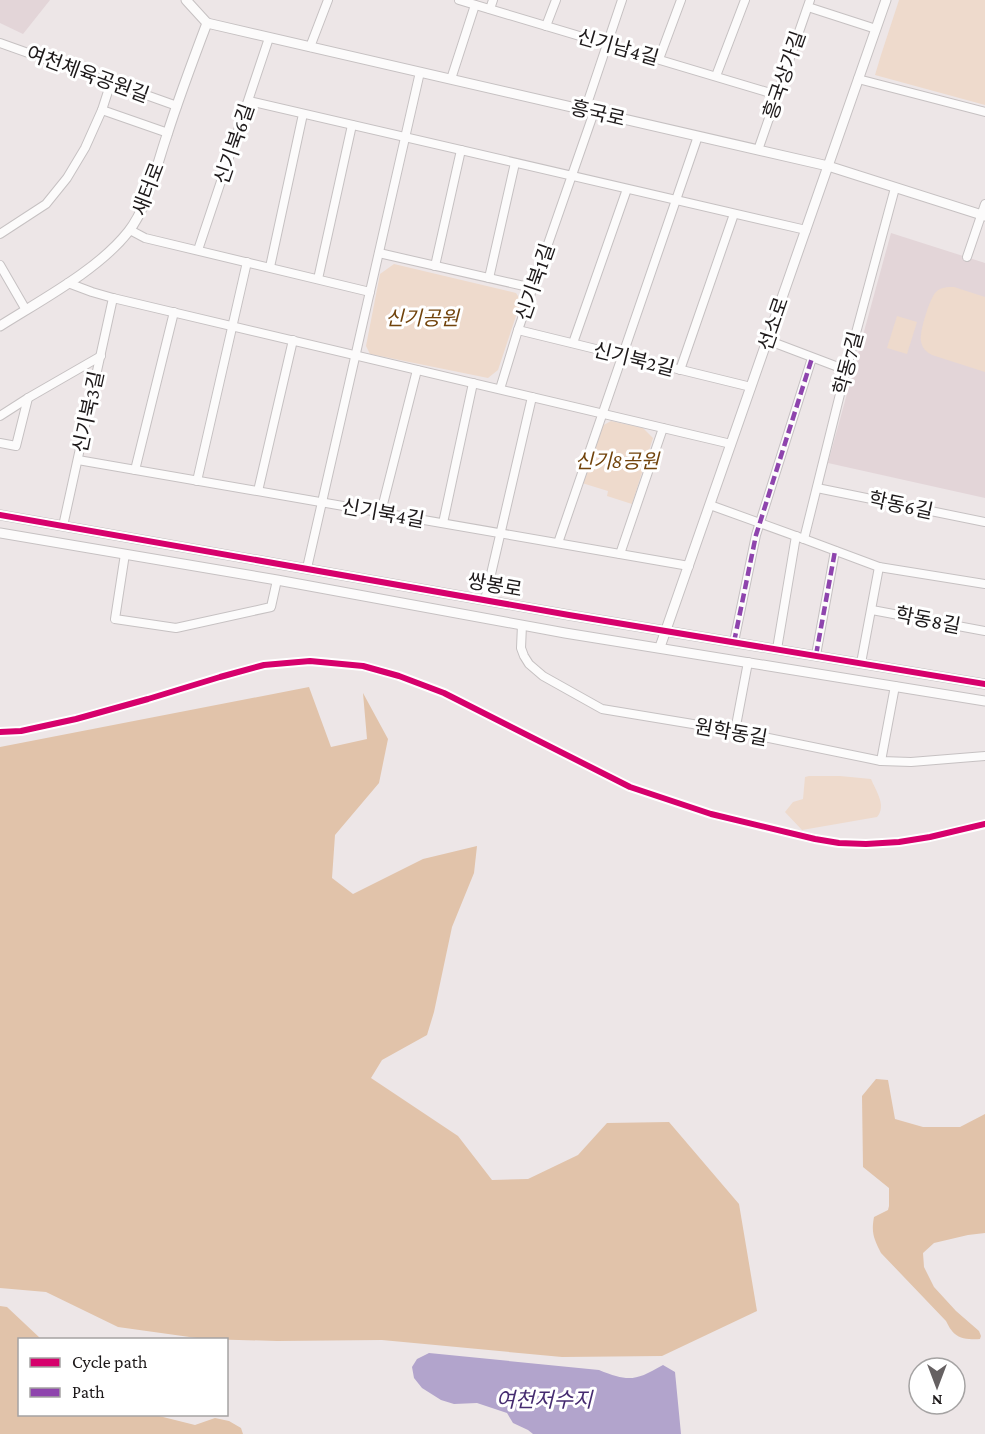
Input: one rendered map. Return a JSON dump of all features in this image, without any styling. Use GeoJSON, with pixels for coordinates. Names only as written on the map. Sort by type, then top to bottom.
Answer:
{"type":"FeatureCollection","features":[{"type":"Feature","properties":{"kind":"street"},"geometry":{"type":"LineString","coordinates":[[186,0],[207,23]]}},
{"type":"Feature","properties":{"kind":"street"},"geometry":{"type":"LineString","coordinates":[[310,47],[328,0]]}},
{"type":"Feature","properties":{"kind":"street","name":"신기남4길"},"geometry":{"type":"LineString","coordinates":[[459,0],[777,94]]}},
{"type":"Feature","properties":{"kind":"street"},"geometry":{"type":"LineString","coordinates":[[490,9],[493,0]]}},
{"type":"Feature","properties":{"kind":"street"},"geometry":{"type":"LineString","coordinates":[[546,26],[556,0]]}},
{"type":"Feature","properties":{"kind":"street","name":"신기북1길"},"geometry":{"type":"LineString","coordinates":[[500,389],[518,330],[572,176],[607,44],[622,0]]}},
{"type":"Feature","properties":{"kind":"street"},"geometry":{"type":"LineString","coordinates":[[659,60],[681,0]]}},
{"type":"Feature","properties":{"kind":"street"},"geometry":{"type":"LineString","coordinates":[[716,76],[745,0]]}},
{"type":"Feature","properties":{"kind":"street","name":"선소로"},"geometry":{"type":"LineString","coordinates":[[660,647],[886,0]]}},
{"type":"Feature","properties":{"kind":"street"},"geometry":{"type":"LineString","coordinates":[[809,3],[876,29]]}},
{"type":"Feature","properties":{"kind":"street","name":"흥국상가길"},"geometry":{"type":"LineString","coordinates":[[758,150],[809,3]]}},
{"type":"Feature","properties":{"kind":"street"},"geometry":{"type":"LineString","coordinates":[[452,79],[475,5]]}},
{"type":"Feature","properties":{"kind":"street","name":"흥국로"},"geometry":{"type":"LineString","coordinates":[[207,23],[828,166],[983,216]]}},
{"type":"Feature","properties":{"kind":"street","name":"새터로"},"geometry":{"type":"LineString","coordinates":[[0,326],[68,283],[103,257],[135,223],[144,204],[207,23]]}},
{"type":"Feature","properties":{"kind":"street","name":"신기북6길"},"geometry":{"type":"LineString","coordinates":[[198,250],[269,38]]}},
{"type":"Feature","properties":{"kind":"street","name":"여천체육공원길"},"geometry":{"type":"LineString","coordinates":[[0,43],[177,106]]}},
{"type":"Feature","properties":{"kind":"street"},"geometry":{"type":"LineString","coordinates":[[307,568],[420,72]]}},
{"type":"Feature","properties":{"kind":"street"},"geometry":{"type":"LineString","coordinates":[[858,79],[985,112]]}},
{"type":"Feature","properties":{"kind":"street"},"geometry":{"type":"LineString","coordinates":[[0,234],[46,204],[67,178],[85,148],[102,110],[111,82]]}},
{"type":"Feature","properties":{"kind":"street"},"geometry":{"type":"LineString","coordinates":[[249,101],[806,230]]}},
{"type":"Feature","properties":{"kind":"street"},"geometry":{"type":"LineString","coordinates":[[102,110],[168,133]]}},
{"type":"Feature","properties":{"kind":"street"},"geometry":{"type":"LineString","coordinates":[[270,267],[303,114]]}},
{"type":"Feature","properties":{"kind":"street"},"geometry":{"type":"LineString","coordinates":[[318,279],[352,125]]}},
{"type":"Feature","properties":{"kind":"street"},"geometry":{"type":"LineString","coordinates":[[558,543],[698,136]]}},
{"type":"Feature","properties":{"kind":"street"},"geometry":{"type":"LineString","coordinates":[[435,266],[461,150]]}},
{"type":"Feature","properties":{"kind":"street"},"geometry":{"type":"LineString","coordinates":[[489,278],[515,163]]}},
{"type":"Feature","properties":{"kind":"street","name":"학동7길"},"geometry":{"type":"LineString","coordinates":[[800,537],[817,488],[895,188]]}},
{"type":"Feature","properties":{"kind":"street"},"geometry":{"type":"LineString","coordinates":[[573,343],[627,189]]}},
{"type":"Feature","properties":{"kind":"street"},"geometry":{"type":"LineString","coordinates":[[967,257],[983,216],[985,204]]}},
{"type":"Feature","properties":{"kind":"street"},"geometry":{"type":"LineString","coordinates":[[680,370],[734,214]]}},
{"type":"Feature","properties":{"kind":"street"},"geometry":{"type":"LineString","coordinates":[[130,230],[145,238],[370,292]]}},
{"type":"Feature","properties":{"kind":"street"},"geometry":{"type":"LineString","coordinates":[[379,253],[533,288]]}},
{"type":"Feature","properties":{"kind":"street"},"geometry":{"type":"LineString","coordinates":[[197,481],[248,262]]}},
{"type":"Feature","properties":{"kind":"street"},"geometry":{"type":"LineString","coordinates":[[0,266],[26,310]]}},
{"type":"Feature","properties":{"kind":"street"},"geometry":{"type":"LineString","coordinates":[[68,283],[113,298],[731,444]]}},
{"type":"Feature","properties":{"kind":"street","name":"신기북3길"},"geometry":{"type":"LineString","coordinates":[[63,526],[113,298]]}},
{"type":"Feature","properties":{"kind":"street"},"geometry":{"type":"LineString","coordinates":[[135,470],[174,312]]}},
{"type":"Feature","properties":{"kind":"street","name":"신기북2길"},"geometry":{"type":"LineString","coordinates":[[518,330],[751,387]]}},
{"type":"Feature","properties":{"kind":"street"},"geometry":{"type":"LineString","coordinates":[[258,491],[293,340]]}},
{"type":"Feature","properties":{"kind":"street"},"geometry":{"type":"LineString","coordinates":[[767,340],[846,370]]}},
{"type":"Feature","properties":{"kind":"street"},"geometry":{"type":"LineString","coordinates":[[1,412],[101,356]]}},
{"type":"Feature","properties":{"kind":"street"},"geometry":{"type":"LineString","coordinates":[[734,642],[756,535],[812,358]]}},
{"type":"Feature","properties":{"kind":"street"},"geometry":{"type":"LineString","coordinates":[[381,513],[417,370]]}},
{"type":"Feature","properties":{"kind":"street"},"geometry":{"type":"LineString","coordinates":[[442,523],[473,383]]}},
{"type":"Feature","properties":{"kind":"street"},"geometry":{"type":"LineString","coordinates":[[485,600],[532,397]]}},
{"type":"Feature","properties":{"kind":"street"},"geometry":{"type":"LineString","coordinates":[[0,443],[16,446],[28,398]]}},
{"type":"Feature","properties":{"kind":"street"},"geometry":{"type":"LineString","coordinates":[[620,554],[663,428]]}},
{"type":"Feature","properties":{"kind":"street","name":"신기북4길"},"geometry":{"type":"LineString","coordinates":[[78,460],[689,566]]}},
{"type":"Feature","properties":{"kind":"street","name":"학동6길"},"geometry":{"type":"LineString","coordinates":[[817,488],[985,522]]}},
{"type":"Feature","properties":{"kind":"street"},"geometry":{"type":"LineString","coordinates":[[710,505],[879,567],[985,584]]}},
{"type":"Feature","properties":{"kind":"street","name":"쌍봉로"},"geometry":{"type":"LineString","coordinates":[[0,515],[568,615],[985,684]]}},
{"type":"Feature","properties":{"kind":"street","name":"쌍봉로"},"geometry":{"type":"LineString","coordinates":[[0,532],[522,625],[985,701]]}},
{"type":"Feature","properties":{"kind":"street"},"geometry":{"type":"LineString","coordinates":[[777,649],[800,537]]}},
{"type":"Feature","properties":{"kind":"street"},"geometry":{"type":"LineString","coordinates":[[816,655],[835,550]]}},
{"type":"Feature","properties":{"kind":"street"},"geometry":{"type":"LineString","coordinates":[[125,554],[115,620],[176,628],[271,607],[277,580]]}},
{"type":"Feature","properties":{"kind":"street","name":"학동8길"},"geometry":{"type":"LineString","coordinates":[[861,663],[879,567]]}},
{"type":"Feature","properties":{"kind":"street","name":"학동8길"},"geometry":{"type":"LineString","coordinates":[[872,610],[985,631]]}},
{"type":"Feature","properties":{"kind":"street","name":"원학동길"},"geometry":{"type":"LineString","coordinates":[[522,625],[521,648],[529,664],[543,676],[597,707],[613,712],[735,731],[881,761],[911,762],[985,756]]}},
{"type":"Feature","properties":{"kind":"street"},"geometry":{"type":"LineString","coordinates":[[735,731],[748,662]]}},
{"type":"Feature","properties":{"kind":"street"},"geometry":{"type":"LineString","coordinates":[[881,761],[895,686]]}},
{"type":"Feature","properties":{"kind":"shaded area"},"geometry":{"type":"Polygon","coordinates":[[[0,0],[50,0],[23,34],[0,23],[0,0]]]}},
{"type":"Feature","properties":{"kind":"shaded area"},"geometry":{"type":"Polygon","coordinates":[[[891,233],[985,263],[985,498],[828,463],[891,233]]]}},
{"type":"Feature","properties":{"kind":"shaded area"},"geometry":{"type":"Polygon","coordinates":[[[309,687],[331,747],[367,739],[363,693],[388,739],[379,783],[335,835],[332,878],[353,894],[423,859],[477,846],[474,873],[452,927],[427,1035],[382,1060],[371,1078],[458,1136],[492,1180],[528,1179],[578,1155],[607,1123],[669,1122],[739,1204],[757,1311],[662,1356],[562,1357],[382,1340],[277,1341],[197,1338],[118,1327],[46,1292],[0,1288],[0,747],[309,687]]]}},
{"type":"Feature","properties":{"kind":"shaded area"},"geometry":{"type":"Polygon","coordinates":[[[876,1079],[888,1080],[895,1119],[923,1127],[960,1127],[985,1114],[985,1233],[934,1243],[923,1253],[924,1267],[934,1287],[979,1331],[980,1339],[957,1336],[946,1321],[881,1253],[877,1244],[873,1232],[874,1217],[888,1210],[889,1188],[863,1167],[862,1096],[876,1079]]]}},
{"type":"Feature","properties":{"kind":"shaded area"},"geometry":{"type":"Polygon","coordinates":[[[0,1306],[7,1307],[40,1338],[18,1338],[18,1416],[159,1416],[195,1425],[215,1418],[229,1421],[241,1428],[243,1434],[0,1434],[0,1306]]]}},
{"type":"Feature","properties":{"kind":"green space"},"geometry":{"type":"Polygon","coordinates":[[[899,0],[985,0],[985,105],[875,75],[899,0]]]}},
{"type":"Feature","properties":{"kind":"green space","name":"신기공원"},"geometry":{"type":"Polygon","coordinates":[[[394,264],[516,293],[521,301],[498,370],[488,378],[370,354],[366,346],[380,274],[394,264]]]}},
{"type":"Feature","properties":{"kind":"green space"},"geometry":{"type":"Polygon","coordinates":[[[954,287],[985,297],[985,372],[932,355],[922,346],[923,323],[934,295],[942,288],[954,287]]]}},
{"type":"Feature","properties":{"kind":"green space"},"geometry":{"type":"Polygon","coordinates":[[[897,316],[917,322],[907,354],[887,348],[897,316]]]}},
{"type":"Feature","properties":{"kind":"green space","name":"신기8공원"},"geometry":{"type":"Polygon","coordinates":[[[611,421],[643,428],[653,438],[632,504],[607,496],[608,491],[582,483],[600,427],[611,421]]]}},
{"type":"Feature","properties":{"kind":"green space"},"geometry":{"type":"Polygon","coordinates":[[[805,777],[871,779],[880,798],[880,813],[877,817],[802,830],[785,812],[793,802],[803,799],[805,777]]]}},
{"type":"Feature","properties":{"kind":"water","name":"여천저수지"},"geometry":{"type":"Polygon","coordinates":[[[429,1353],[599,1370],[625,1378],[638,1377],[663,1365],[675,1372],[681,1434],[533,1434],[513,1423],[507,1413],[477,1403],[454,1404],[441,1400],[422,1388],[414,1378],[412,1367],[417,1359],[429,1353]]]}},
{"type":"Feature","properties":{"kind":"marked path"},"geometry":{"type":"LineString","coordinates":[[734,642],[756,535],[812,358]]}},
{"type":"Feature","properties":{"kind":"marked path"},"geometry":{"type":"LineString","coordinates":[[816,655],[835,551]]}},
{"type":"Feature","properties":{"kind":"cycle path"},"geometry":{"type":"LineString","coordinates":[[0,515],[569,615],[985,684]]}},
{"type":"Feature","properties":{"kind":"cycle path"},"geometry":{"type":"LineString","coordinates":[[0,732],[21,731],[76,719],[264,665],[310,661],[363,666],[399,676],[444,693],[630,787],[711,814],[815,839],[866,844],[930,837],[985,824]]}}]}
